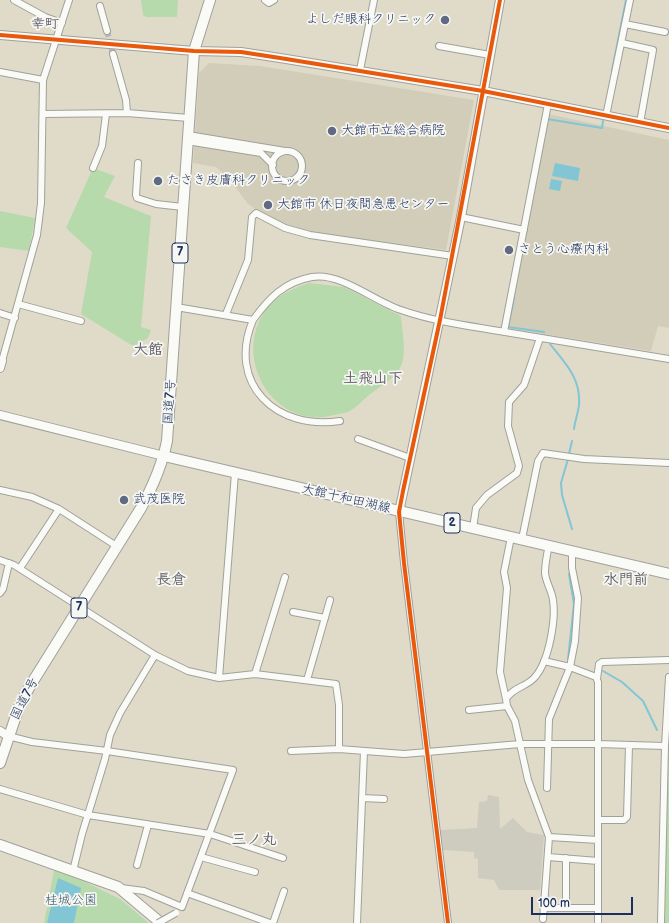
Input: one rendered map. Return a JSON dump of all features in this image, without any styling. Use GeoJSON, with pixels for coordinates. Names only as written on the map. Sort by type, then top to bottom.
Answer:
{"type":"FeatureCollection","features":[{"type":"Feature","properties":{"kind":"main road","name":"国道7号"},"geometry":{"type":"LineString","coordinates":[[0,763],[4,734],[30,686],[118,547],[156,481],[164,456],[167,441],[194,51],[210,0]]}},
{"type":"Feature","properties":{"kind":"main road","name":"大館十和田湖線"},"geometry":{"type":"LineString","coordinates":[[164,456],[669,574]]}},
{"type":"Feature","properties":{"kind":"main road"},"geometry":{"type":"LineString","coordinates":[[0,845],[118,887],[160,923]]}},
{"type":"Feature","properties":{"kind":"street"},"geometry":{"type":"LineString","coordinates":[[14,0],[45,17],[62,23]]}},
{"type":"Feature","properties":{"kind":"street"},"geometry":{"type":"LineString","coordinates":[[1,363],[15,318],[37,234],[41,203],[43,80],[69,0]]}},
{"type":"Feature","properties":{"kind":"street"},"geometry":{"type":"LineString","coordinates":[[265,0],[269,3],[274,0]]}},
{"type":"Feature","properties":{"kind":"street"},"geometry":{"type":"LineString","coordinates":[[360,70],[374,0]]}},
{"type":"Feature","properties":{"kind":"street"},"geometry":{"type":"LineString","coordinates":[[448,923],[399,512],[461,217],[500,0]]}},
{"type":"Feature","properties":{"kind":"street"},"geometry":{"type":"LineString","coordinates":[[606,116],[630,0]]}},
{"type":"Feature","properties":{"kind":"street"},"geometry":{"type":"LineString","coordinates":[[100,6],[107,31]]}},
{"type":"Feature","properties":{"kind":"street"},"geometry":{"type":"LineString","coordinates":[[625,24],[665,32]]}},
{"type":"Feature","properties":{"kind":"street"},"geometry":{"type":"LineString","coordinates":[[0,35],[57,38],[194,51],[241,52],[483,91],[669,128]]}},
{"type":"Feature","properties":{"kind":"street"},"geometry":{"type":"LineString","coordinates":[[622,43],[653,50],[640,122]]}},
{"type":"Feature","properties":{"kind":"street"},"geometry":{"type":"LineString","coordinates":[[439,46],[490,55]]}},
{"type":"Feature","properties":{"kind":"street"},"geometry":{"type":"LineString","coordinates":[[113,54],[126,100],[126,113]]}},
{"type":"Feature","properties":{"kind":"street"},"geometry":{"type":"LineString","coordinates":[[0,72],[43,80]]}},
{"type":"Feature","properties":{"kind":"street"},"geometry":{"type":"LineString","coordinates":[[504,332],[548,104]]}},
{"type":"Feature","properties":{"kind":"street"},"geometry":{"type":"LineString","coordinates":[[43,114],[126,113],[190,118]]}},
{"type":"Feature","properties":{"kind":"street"},"geometry":{"type":"LineString","coordinates":[[93,168],[102,146],[106,114]]}},
{"type":"Feature","properties":{"kind":"street"},"geometry":{"type":"LineString","coordinates":[[188,138],[294,153],[300,160],[302,169],[298,177],[289,181],[279,179],[273,170],[272,165],[261,153],[188,138]]}},
{"type":"Feature","properties":{"kind":"street"},"geometry":{"type":"LineString","coordinates":[[272,165],[276,156],[286,151]]}},
{"type":"Feature","properties":{"kind":"street"},"geometry":{"type":"LineString","coordinates":[[138,163],[137,198],[156,204],[183,207]]}},
{"type":"Feature","properties":{"kind":"street"},"geometry":{"type":"LineString","coordinates":[[226,314],[248,260],[254,215],[256,213],[285,228],[310,235],[453,256]]}},
{"type":"Feature","properties":{"kind":"street"},"geometry":{"type":"LineString","coordinates":[[461,217],[524,230]]}},
{"type":"Feature","properties":{"kind":"street"},"geometry":{"type":"LineString","coordinates":[[340,421],[324,424],[298,420],[282,413],[259,394],[250,381],[245,359],[247,337],[253,320],[273,294],[293,283],[312,277],[320,277],[349,284],[401,310],[440,320],[669,359]]}},
{"type":"Feature","properties":{"kind":"street"},"geometry":{"type":"LineString","coordinates":[[18,304],[81,321]]}},
{"type":"Feature","properties":{"kind":"street"},"geometry":{"type":"LineString","coordinates":[[176,307],[226,314],[253,320]]}},
{"type":"Feature","properties":{"kind":"street"},"geometry":{"type":"LineString","coordinates":[[0,313],[15,318]]}},
{"type":"Feature","properties":{"kind":"street"},"geometry":{"type":"LineString","coordinates":[[472,528],[476,508],[487,495],[517,473],[519,466],[508,426],[510,402],[524,385],[540,338]]}},
{"type":"Feature","properties":{"kind":"street"},"geometry":{"type":"LineString","coordinates":[[0,415],[164,456]]}},
{"type":"Feature","properties":{"kind":"street"},"geometry":{"type":"LineString","coordinates":[[358,439],[410,458]]}},
{"type":"Feature","properties":{"kind":"street"},"geometry":{"type":"LineString","coordinates":[[522,539],[538,461],[543,453],[584,459],[669,463]]}},
{"type":"Feature","properties":{"kind":"street"},"geometry":{"type":"LineString","coordinates":[[219,678],[235,473]]}},
{"type":"Feature","properties":{"kind":"street"},"geometry":{"type":"LineString","coordinates":[[0,490],[32,497],[59,508],[118,547]]}},
{"type":"Feature","properties":{"kind":"street"},"geometry":{"type":"LineString","coordinates":[[20,568],[59,508]]}},
{"type":"Feature","properties":{"kind":"street"},"geometry":{"type":"LineString","coordinates":[[511,537],[504,572],[507,588],[500,672],[507,706],[515,721],[528,780],[549,837],[543,919]]}},
{"type":"Feature","properties":{"kind":"street"},"geometry":{"type":"LineString","coordinates":[[506,699],[510,692],[535,677],[544,661],[551,636],[554,612],[553,598],[545,574],[549,545]]}},
{"type":"Feature","properties":{"kind":"street"},"geometry":{"type":"LineString","coordinates":[[547,788],[547,744],[549,719],[570,667],[575,641],[578,598],[572,568],[572,551]]}},
{"type":"Feature","properties":{"kind":"street"},"geometry":{"type":"LineString","coordinates":[[0,560],[20,568],[155,655],[188,671],[219,678],[255,674],[336,684],[339,705],[339,749]]}},
{"type":"Feature","properties":{"kind":"street"},"geometry":{"type":"LineString","coordinates":[[0,593],[3,589],[9,563]]}},
{"type":"Feature","properties":{"kind":"street"},"geometry":{"type":"LineString","coordinates":[[255,674],[285,577]]}},
{"type":"Feature","properties":{"kind":"street"},"geometry":{"type":"LineString","coordinates":[[307,680],[330,600]]}},
{"type":"Feature","properties":{"kind":"street"},"geometry":{"type":"LineString","coordinates":[[293,612],[325,618]]}},
{"type":"Feature","properties":{"kind":"street"},"geometry":{"type":"LineString","coordinates":[[73,871],[107,751],[110,735],[120,713],[155,655]]}},
{"type":"Feature","properties":{"kind":"street"},"geometry":{"type":"LineString","coordinates":[[598,923],[597,679],[600,664],[602,662],[669,660]]}},
{"type":"Feature","properties":{"kind":"street"},"geometry":{"type":"LineString","coordinates":[[544,661],[588,673],[597,679]]}},
{"type":"Feature","properties":{"kind":"street"},"geometry":{"type":"LineString","coordinates":[[661,923],[665,746],[669,677]]}},
{"type":"Feature","properties":{"kind":"street"},"geometry":{"type":"LineString","coordinates":[[469,710],[507,706]]}},
{"type":"Feature","properties":{"kind":"street"},"geometry":{"type":"LineString","coordinates":[[4,734],[32,742],[107,751],[233,770],[182,907],[176,913],[160,923]]}},
{"type":"Feature","properties":{"kind":"street"},"geometry":{"type":"LineString","coordinates":[[291,751],[339,749],[404,754],[520,744],[665,746]]}},
{"type":"Feature","properties":{"kind":"street"},"geometry":{"type":"LineString","coordinates":[[598,820],[624,820],[627,817],[629,745]]}},
{"type":"Feature","properties":{"kind":"street"},"geometry":{"type":"LineString","coordinates":[[357,923],[364,751]]}},
{"type":"Feature","properties":{"kind":"street"},"geometry":{"type":"LineString","coordinates":[[0,789],[88,815],[210,834],[283,858]]}},
{"type":"Feature","properties":{"kind":"street"},"geometry":{"type":"LineString","coordinates":[[362,798],[384,799]]}},
{"type":"Feature","properties":{"kind":"street"},"geometry":{"type":"LineString","coordinates":[[137,864],[148,825]]}},
{"type":"Feature","properties":{"kind":"street"},"geometry":{"type":"LineString","coordinates":[[549,837],[598,840]]}},
{"type":"Feature","properties":{"kind":"street"},"geometry":{"type":"LineString","coordinates":[[201,856],[255,872]]}},
{"type":"Feature","properties":{"kind":"street"},"geometry":{"type":"LineString","coordinates":[[548,857],[598,861]]}},
{"type":"Feature","properties":{"kind":"street"},"geometry":{"type":"LineString","coordinates":[[566,858],[566,908]]}},
{"type":"Feature","properties":{"kind":"street"},"geometry":{"type":"LineString","coordinates":[[118,887],[144,891],[182,907]]}},
{"type":"Feature","properties":{"kind":"street"},"geometry":{"type":"LineString","coordinates":[[187,893],[272,923],[284,891]]}},
{"type":"Feature","properties":{"kind":"street"},"geometry":{"type":"LineString","coordinates":[[544,908],[598,908]]}},
{"type":"Feature","properties":{"kind":"shaded area","name":"大館市立総合病院"},"geometry":{"type":"Polygon","coordinates":[[[209,63],[260,66],[474,100],[446,250],[300,231],[268,218],[248,204],[230,180],[216,167],[193,163],[199,73],[209,63]]]}},
{"type":"Feature","properties":{"kind":"shaded area"},"geometry":{"type":"Polygon","coordinates":[[[548,114],[669,140],[669,328],[658,326],[651,351],[507,328],[548,114]]]}},
{"type":"Feature","properties":{"kind":"shaded area"},"geometry":{"type":"Polygon","coordinates":[[[488,795],[499,797],[500,829],[513,818],[527,832],[544,835],[540,890],[499,890],[494,880],[478,878],[478,859],[474,858],[474,852],[443,850],[440,830],[477,828],[479,802],[487,801],[488,795]]]}},
{"type":"Feature","properties":{"kind":"green space"},"geometry":{"type":"Polygon","coordinates":[[[141,0],[178,0],[177,17],[146,17],[143,15],[141,0]]]}},
{"type":"Feature","properties":{"kind":"green space"},"geometry":{"type":"Polygon","coordinates":[[[93,168],[115,176],[104,197],[151,216],[141,327],[151,330],[148,338],[133,346],[81,314],[92,252],[66,228],[93,168]]]}},
{"type":"Feature","properties":{"kind":"green space"},"geometry":{"type":"Polygon","coordinates":[[[0,211],[35,218],[29,251],[0,247],[0,211]]]}},
{"type":"Feature","properties":{"kind":"green space"},"geometry":{"type":"Polygon","coordinates":[[[309,283],[344,287],[401,316],[404,351],[402,364],[399,370],[355,408],[345,413],[330,416],[307,416],[288,409],[272,396],[260,380],[254,360],[254,339],[260,319],[274,301],[282,295],[309,283]]]}},
{"type":"Feature","properties":{"kind":"green space"},"geometry":{"type":"Polygon","coordinates":[[[669,711],[669,923],[665,923],[667,746],[669,711]]]}},
{"type":"Feature","properties":{"kind":"green space","name":"桂城公園"},"geometry":{"type":"Polygon","coordinates":[[[54,870],[83,881],[120,899],[149,923],[44,923],[54,870]]]}},
{"type":"Feature","properties":{"kind":"water"},"geometry":{"type":"Polygon","coordinates":[[[555,163],[580,168],[578,181],[552,176],[555,163]]]}},
{"type":"Feature","properties":{"kind":"water"},"geometry":{"type":"Polygon","coordinates":[[[551,179],[562,181],[560,191],[549,189],[551,179]]]}},
{"type":"Feature","properties":{"kind":"water"},"geometry":{"type":"Polygon","coordinates":[[[58,878],[81,888],[74,923],[47,923],[58,878]]]}},
{"type":"Feature","properties":{"kind":"waterway"},"geometry":{"type":"LineString","coordinates":[[612,71],[626,0]]}},
{"type":"Feature","properties":{"kind":"waterway"},"geometry":{"type":"LineString","coordinates":[[547,119],[602,128],[603,121]]}},
{"type":"Feature","properties":{"kind":"waterway"},"geometry":{"type":"LineString","coordinates":[[514,298],[508,327],[544,332]]}},
{"type":"Feature","properties":{"kind":"waterway"},"geometry":{"type":"LineString","coordinates":[[550,344],[575,379],[579,395],[579,405],[574,429]]}},
{"type":"Feature","properties":{"kind":"waterway"},"geometry":{"type":"LineString","coordinates":[[569,454],[572,441]]}},
{"type":"Feature","properties":{"kind":"waterway"},"geometry":{"type":"LineString","coordinates":[[568,459],[561,483],[562,495],[572,529]]}},
{"type":"Feature","properties":{"kind":"waterway"},"geometry":{"type":"LineString","coordinates":[[568,659],[574,604],[569,574]]}},
{"type":"Feature","properties":{"kind":"waterway"},"geometry":{"type":"LineString","coordinates":[[603,671],[622,682],[643,701],[657,730]]}},
{"type":"Feature","properties":{"kind":"tunnel"},"geometry":{"type":"LineString","coordinates":[[107,31],[113,54]]}},
{"type":"Feature","properties":{"kind":"cycle path"},"geometry":{"type":"LineString","coordinates":[[448,923],[399,512],[440,320],[500,0]]}},
{"type":"Feature","properties":{"kind":"cycle path"},"geometry":{"type":"LineString","coordinates":[[0,35],[194,51],[241,52],[483,91],[669,128]]}},
{"type":"Feature","properties":{"kind":"place","name":"よしだ眼科クリニック"},"geometry":{"type":"Point","coordinates":[445,20]}},
{"type":"Feature","properties":{"kind":"place","name":"大館市立総合病院"},"geometry":{"type":"Point","coordinates":[332,131]}},
{"type":"Feature","properties":{"kind":"place","name":"たさき皮膚科クリニック"},"geometry":{"type":"Point","coordinates":[158,181]}},
{"type":"Feature","properties":{"kind":"place","name":"大館市 休日夜間急患センター"},"geometry":{"type":"Point","coordinates":[268,205]}},
{"type":"Feature","properties":{"kind":"place","name":"さとう心療内科"},"geometry":{"type":"Point","coordinates":[509,250]}},
{"type":"Feature","properties":{"kind":"place","name":"武茂医院"},"geometry":{"type":"Point","coordinates":[124,500]}},
{"type":"Feature","properties":{"kind":"district","name":"幸町"},"geometry":{"type":"Point","coordinates":[45,24]}},
{"type":"Feature","properties":{"kind":"district","name":"大館"},"geometry":{"type":"Point","coordinates":[148,350]}},
{"type":"Feature","properties":{"kind":"district","name":"土飛山下"},"geometry":{"type":"Point","coordinates":[373,379]}},
{"type":"Feature","properties":{"kind":"district","name":"長倉"},"geometry":{"type":"Point","coordinates":[171,580]}},
{"type":"Feature","properties":{"kind":"district","name":"水門前"},"geometry":{"type":"Point","coordinates":[626,580]}},
{"type":"Feature","properties":{"kind":"district","name":"三ノ丸"},"geometry":{"type":"Point","coordinates":[254,840]}}]}
